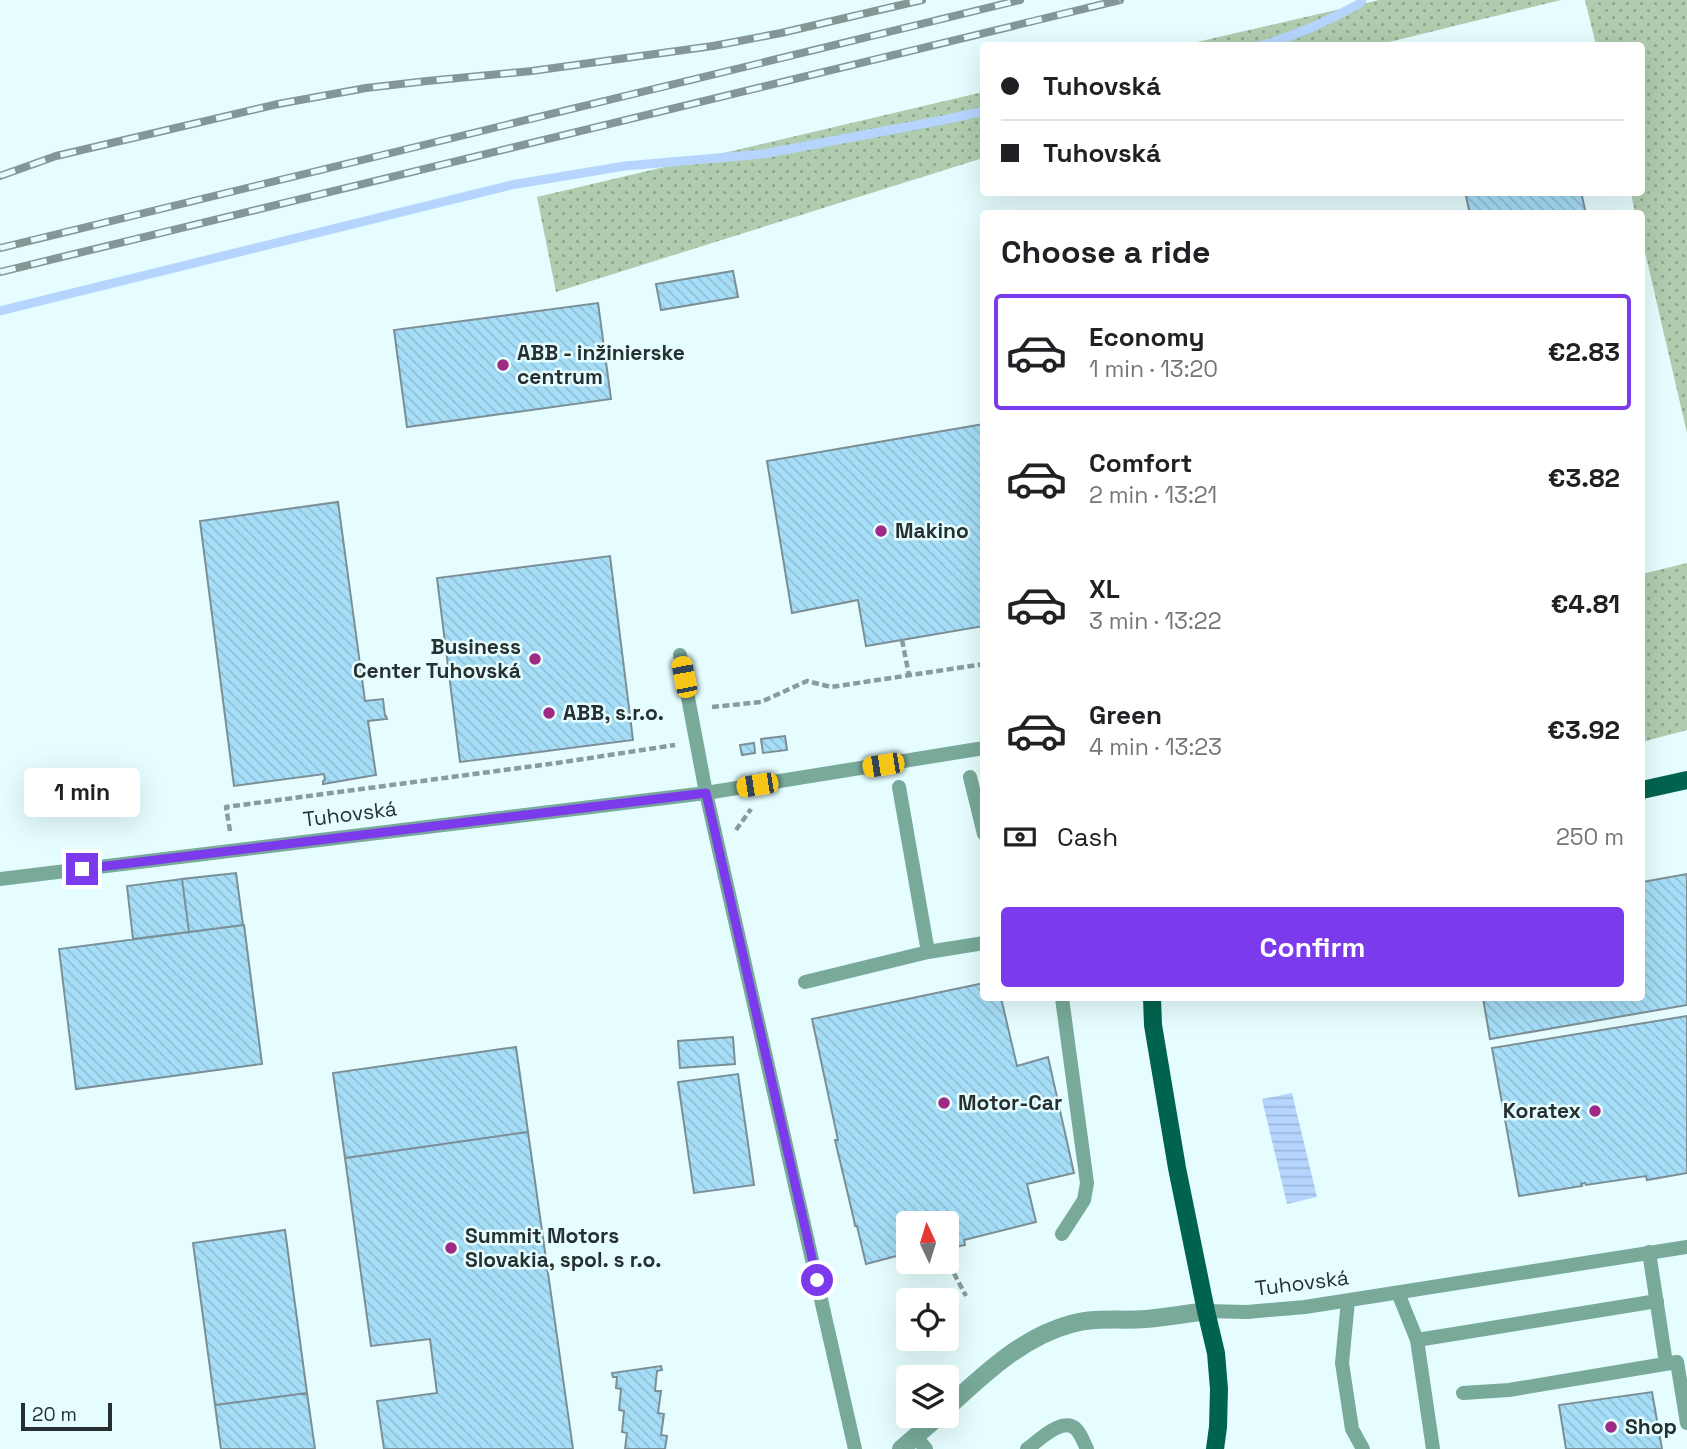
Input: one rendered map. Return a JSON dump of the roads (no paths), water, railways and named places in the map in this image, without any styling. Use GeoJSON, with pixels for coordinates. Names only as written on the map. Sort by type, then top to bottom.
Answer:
{"type":"FeatureCollection","features":[{"type":"Feature","properties":{"kind":"main road"},"geometry":{"type":"LineString","coordinates":[[1645,789],[1687,780]]}},
{"type":"Feature","properties":{"kind":"main road"},"geometry":{"type":"LineString","coordinates":[[1152,1001],[1158,1063],[1177,1168],[1216,1353],[1219,1427],[1215,1449]]}},
{"type":"Feature","properties":{"kind":"street","name":"Tuhovská"},"geometry":{"type":"LineString","coordinates":[[959,1397],[994,1366],[1051,1330],[1099,1319],[1145,1319],[1206,1311]]}},
{"type":"Feature","properties":{"kind":"street"},"geometry":{"type":"LineString","coordinates":[[901,1449],[921,1443],[931,1428]]}},
{"type":"Feature","properties":{"kind":"lane"},"geometry":{"type":"LineString","coordinates":[[680,655],[706,793],[855,1449]]}},
{"type":"Feature","properties":{"kind":"lane","name":"Tuhovská"},"geometry":{"type":"LineString","coordinates":[[0,879],[706,793],[980,749]]}},
{"type":"Feature","properties":{"kind":"lane"},"geometry":{"type":"LineString","coordinates":[[970,777],[980,818]]}},
{"type":"Feature","properties":{"kind":"lane"},"geometry":{"type":"LineString","coordinates":[[899,787],[928,952]]}},
{"type":"Feature","properties":{"kind":"lane"},"geometry":{"type":"LineString","coordinates":[[806,982],[928,952],[980,944]]}},
{"type":"Feature","properties":{"kind":"lane"},"geometry":{"type":"LineString","coordinates":[[1062,1001],[1087,1183],[1084,1200],[1062,1234]]}},
{"type":"Feature","properties":{"kind":"lane","name":"Tuhovská"},"geometry":{"type":"LineString","coordinates":[[1206,1311],[1247,1312],[1305,1307],[1687,1247]]}},
{"type":"Feature","properties":{"kind":"lane"},"geometry":{"type":"LineString","coordinates":[[1649,1252],[1657,1301],[1677,1364],[1687,1423]]}},
{"type":"Feature","properties":{"kind":"lane"},"geometry":{"type":"LineString","coordinates":[[1398,1293],[1417,1340],[1433,1449]]}},
{"type":"Feature","properties":{"kind":"lane"},"geometry":{"type":"LineString","coordinates":[[1348,1301],[1342,1363],[1352,1429],[1363,1449]]}},
{"type":"Feature","properties":{"kind":"lane"},"geometry":{"type":"LineString","coordinates":[[1417,1340],[1657,1301]]}},
{"type":"Feature","properties":{"kind":"lane"},"geometry":{"type":"LineString","coordinates":[[1463,1393],[1509,1390],[1677,1364]]}},
{"type":"Feature","properties":{"kind":"lane"},"geometry":{"type":"LineString","coordinates":[[1035,1447],[1058,1427],[1067,1424],[1075,1427],[1087,1449]]}},
{"type":"Feature","properties":{"kind":"water"},"geometry":{"type":"Polygon","coordinates":[[[1292,1093],[1317,1197],[1287,1204],[1262,1099],[1292,1093]]]}},
{"type":"Feature","properties":{"kind":"waterway"},"geometry":{"type":"LineString","coordinates":[[1272,42],[1334,17],[1362,0]]}},
{"type":"Feature","properties":{"kind":"waterway"},"geometry":{"type":"LineString","coordinates":[[0,311],[511,185],[625,166],[763,154],[980,112]]}},
{"type":"Feature","properties":{"kind":"railway"},"geometry":{"type":"LineString","coordinates":[[0,176],[56,156],[278,104],[366,88],[532,71],[713,46],[922,0]]}},
{"type":"Feature","properties":{"kind":"railway"},"geometry":{"type":"LineString","coordinates":[[0,248],[1020,0]]}},
{"type":"Feature","properties":{"kind":"railway"},"geometry":{"type":"LineString","coordinates":[[0,272],[1120,0]]}},
{"type":"Feature","properties":{"kind":"place","name":"ABB - inžinierske centrum"},"geometry":{"type":"Point","coordinates":[503,365]}},
{"type":"Feature","properties":{"kind":"place","name":"Makino"},"geometry":{"type":"Point","coordinates":[881,531]}},
{"type":"Feature","properties":{"kind":"place","name":"Business Center Tuhovská"},"geometry":{"type":"Point","coordinates":[535,659]}},
{"type":"Feature","properties":{"kind":"place","name":"ABB, s.r.o."},"geometry":{"type":"Point","coordinates":[549,713]}},
{"type":"Feature","properties":{"kind":"place","name":"Motor-Car"},"geometry":{"type":"Point","coordinates":[944,1103]}},
{"type":"Feature","properties":{"kind":"place","name":"Koratex"},"geometry":{"type":"Point","coordinates":[1595,1111]}},
{"type":"Feature","properties":{"kind":"place","name":"Summit Motors Slovakia, spol. s r.o."},"geometry":{"type":"Point","coordinates":[451,1248]}},
{"type":"Feature","properties":{"kind":"place","name":"Shop"},"geometry":{"type":"Point","coordinates":[1611,1427]}}]}
